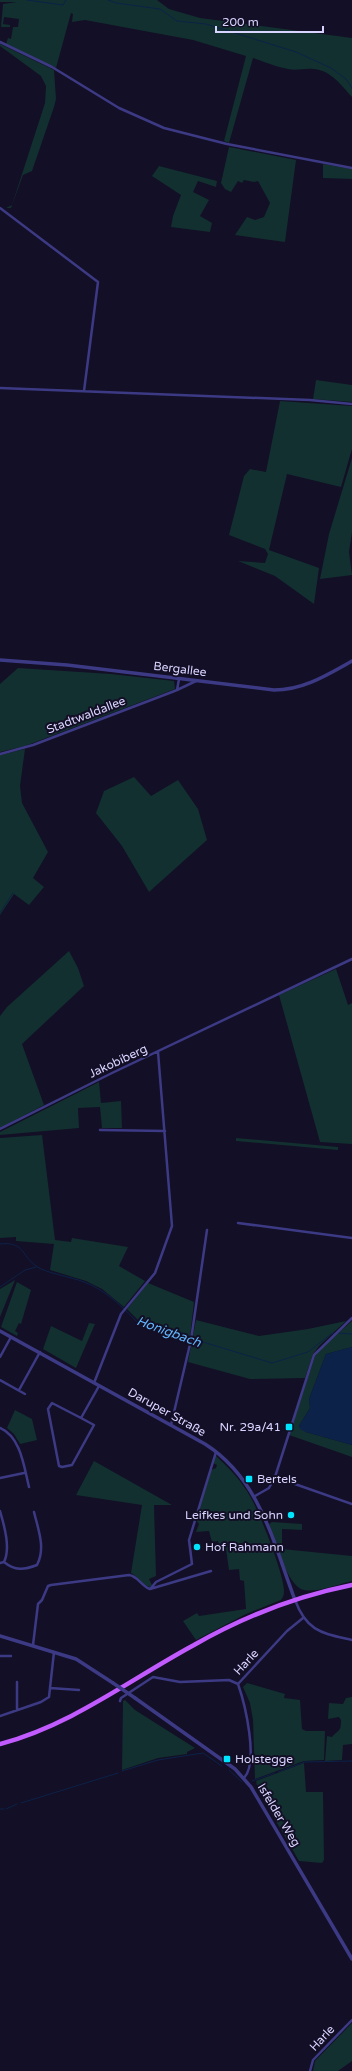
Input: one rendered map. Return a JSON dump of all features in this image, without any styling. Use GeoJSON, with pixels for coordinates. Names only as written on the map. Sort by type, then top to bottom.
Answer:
{"type":"FeatureCollection","features":[{"type":"Feature","properties":{"kind":"main road"},"geometry":{"type":"LineString","coordinates":[[0,1744],[24,1737],[90,1708],[212,1635],[247,1618],[295,1600],[352,1584]]}},
{"type":"Feature","properties":{"kind":"street"},"geometry":{"type":"LineString","coordinates":[[0,42],[52,67],[118,108],[164,128],[227,144],[352,168]]}},
{"type":"Feature","properties":{"kind":"street"},"geometry":{"type":"LineString","coordinates":[[0,208],[98,282],[84,391]]}},
{"type":"Feature","properties":{"kind":"street"},"geometry":{"type":"LineString","coordinates":[[0,388],[310,400],[352,404]]}},
{"type":"Feature","properties":{"kind":"street","name":"Bergallee"},"geometry":{"type":"LineString","coordinates":[[0,660],[59,664],[266,690],[289,689],[313,682],[352,661]]}},
{"type":"Feature","properties":{"kind":"street"},"geometry":{"type":"LineString","coordinates":[[177,690],[179,679]]}},
{"type":"Feature","properties":{"kind":"street","name":"Stadtwaldallee"},"geometry":{"type":"LineString","coordinates":[[0,754],[33,745],[177,690],[196,681]]}},
{"type":"Feature","properties":{"kind":"street"},"geometry":{"type":"LineString","coordinates":[[158,1052],[352,959]]}},
{"type":"Feature","properties":{"kind":"street","name":"Jakobiberg"},"geometry":{"type":"LineString","coordinates":[[0,1129],[158,1052],[172,1226],[155,1273],[121,1314],[94,1383]]}},
{"type":"Feature","properties":{"kind":"street"},"geometry":{"type":"LineString","coordinates":[[100,1130],[165,1131]]}},
{"type":"Feature","properties":{"kind":"street"},"geometry":{"type":"LineString","coordinates":[[238,1223],[352,1238]]}},
{"type":"Feature","properties":{"kind":"street"},"geometry":{"type":"LineString","coordinates":[[171,1426],[191,1339],[208,1230]]}},
{"type":"Feature","properties":{"kind":"street"},"geometry":{"type":"LineString","coordinates":[[255,1496],[270,1488],[275,1477],[314,1355],[321,1346],[340,1331],[352,1318]]}},
{"type":"Feature","properties":{"kind":"street","name":"Daruper Straße"},"geometry":{"type":"LineString","coordinates":[[0,1331],[216,1451],[240,1474],[255,1496],[295,1600]]}},
{"type":"Feature","properties":{"kind":"street"},"geometry":{"type":"LineString","coordinates":[[0,1357],[11,1337]]}},
{"type":"Feature","properties":{"kind":"street"},"geometry":{"type":"LineString","coordinates":[[19,1390],[40,1352]]}},
{"type":"Feature","properties":{"kind":"street"},"geometry":{"type":"LineString","coordinates":[[0,1380],[25,1394]]}},
{"type":"Feature","properties":{"kind":"street"},"geometry":{"type":"LineString","coordinates":[[80,1418],[99,1386]]}},
{"type":"Feature","properties":{"kind":"street"},"geometry":{"type":"LineString","coordinates":[[52,1403],[80,1418],[94,1425],[72,1465],[62,1467],[59,1466],[48,1409],[52,1403]]}},
{"type":"Feature","properties":{"kind":"street"},"geometry":{"type":"LineString","coordinates":[[0,1428],[12,1436],[19,1446],[24,1473],[29,1487]]}},
{"type":"Feature","properties":{"kind":"street"},"geometry":{"type":"LineString","coordinates":[[150,1589],[156,1582],[192,1564],[189,1540],[216,1451]]}},
{"type":"Feature","properties":{"kind":"street"},"geometry":{"type":"LineString","coordinates":[[0,1478],[24,1473]]}},
{"type":"Feature","properties":{"kind":"street"},"geometry":{"type":"LineString","coordinates":[[275,1477],[352,1504]]}},
{"type":"Feature","properties":{"kind":"street"},"geometry":{"type":"LineString","coordinates":[[0,1511],[6,1544],[6,1557],[4,1562]]}},
{"type":"Feature","properties":{"kind":"street"},"geometry":{"type":"LineString","coordinates":[[4,1562],[12,1568],[28,1568],[37,1565],[41,1555],[41,1547],[34,1512]]}},
{"type":"Feature","properties":{"kind":"street"},"geometry":{"type":"LineString","coordinates":[[0,1563],[4,1562]]}},
{"type":"Feature","properties":{"kind":"street"},"geometry":{"type":"LineString","coordinates":[[33,1645],[38,1604],[42,1600],[48,1586],[129,1574],[134,1576],[145,1587],[150,1589],[211,1571]]}},
{"type":"Feature","properties":{"kind":"street"},"geometry":{"type":"LineString","coordinates":[[295,1600],[303,1618],[313,1628],[324,1634],[352,1640]]}},
{"type":"Feature","properties":{"kind":"street","name":"Harle"},"geometry":{"type":"LineString","coordinates":[[244,1778],[249,1771],[249,1724],[247,1712],[238,1684],[287,1631],[303,1618]]}},
{"type":"Feature","properties":{"kind":"street","name":"Isfelder Weg"},"geometry":{"type":"LineString","coordinates":[[0,1636],[54,1651],[87,1665],[218,1756],[244,1778],[282,1836],[352,1959]]}},
{"type":"Feature","properties":{"kind":"street"},"geometry":{"type":"LineString","coordinates":[[0,1716],[45,1700],[48,1697],[54,1651]]}},
{"type":"Feature","properties":{"kind":"street"},"geometry":{"type":"LineString","coordinates":[[0,1656],[11,1656]]}},
{"type":"Feature","properties":{"kind":"street"},"geometry":{"type":"LineString","coordinates":[[120,1701],[121,1698],[153,1677],[180,1682],[229,1680],[238,1684]]}},
{"type":"Feature","properties":{"kind":"street"},"geometry":{"type":"LineString","coordinates":[[17,1682],[17,1710]]}},
{"type":"Feature","properties":{"kind":"street"},"geometry":{"type":"LineString","coordinates":[[50,1688],[79,1690]]}},
{"type":"Feature","properties":{"kind":"street","name":"Harle"},"geometry":{"type":"LineString","coordinates":[[310,2071],[313,2060],[352,2020]]}},
{"type":"Feature","properties":{"kind":"green space"},"geometry":{"type":"Polygon","coordinates":[[[0,0],[157,0],[169,9],[200,18],[352,38],[352,97],[340,83],[325,72],[313,69],[288,69],[253,58],[229,143],[224,141],[246,56],[193,40],[85,20],[72,22],[73,14],[71,13],[56,68],[6,44],[8,38],[11,39],[13,27],[18,27],[19,19],[4,17],[3,24],[10,25],[10,27],[1,27],[3,4],[17,2],[0,2],[0,0]]]}},
{"type":"Feature","properties":{"kind":"green space"},"geometry":{"type":"Polygon","coordinates":[[[0,44],[54,70],[56,99],[32,171],[23,175],[11,208],[6,208],[12,205],[45,103],[46,86],[41,76],[0,46],[0,44]]]}},
{"type":"Feature","properties":{"kind":"green space"},"geometry":{"type":"Polygon","coordinates":[[[229,147],[296,160],[285,242],[235,235],[247,217],[255,220],[264,217],[270,203],[258,181],[254,182],[244,180],[242,183],[238,181],[231,192],[225,189],[221,183],[229,147]]]}},
{"type":"Feature","properties":{"kind":"green space"},"geometry":{"type":"Polygon","coordinates":[[[323,164],[352,169],[352,179],[323,178],[323,164]]]}},
{"type":"Feature","properties":{"kind":"green space"},"geometry":{"type":"Polygon","coordinates":[[[159,166],[217,181],[216,187],[198,181],[193,192],[209,200],[200,216],[212,223],[210,232],[171,227],[173,216],[181,195],[152,176],[159,166]]]}},
{"type":"Feature","properties":{"kind":"green space"},"geometry":{"type":"Polygon","coordinates":[[[316,380],[352,385],[352,402],[313,399],[316,380]]]}},
{"type":"Feature","properties":{"kind":"green space"},"geometry":{"type":"Polygon","coordinates":[[[280,401],[352,406],[352,449],[341,487],[287,474],[269,550],[319,568],[314,604],[275,576],[238,561],[265,563],[268,554],[265,549],[229,535],[244,476],[250,469],[266,472],[280,401]]]}},
{"type":"Feature","properties":{"kind":"green space"},"geometry":{"type":"Polygon","coordinates":[[[352,458],[352,532],[349,552],[352,575],[320,579],[329,534],[352,458]]]}},
{"type":"Feature","properties":{"kind":"green space"},"geometry":{"type":"Polygon","coordinates":[[[18,668],[111,674],[174,681],[175,689],[25,746],[0,752],[0,684],[18,668]]]}},
{"type":"Feature","properties":{"kind":"green space"},"geometry":{"type":"Polygon","coordinates":[[[25,749],[20,786],[22,803],[48,852],[33,878],[44,887],[29,905],[14,894],[0,915],[0,755],[25,749]]]}},
{"type":"Feature","properties":{"kind":"green space"},"geometry":{"type":"Polygon","coordinates":[[[134,777],[151,796],[178,780],[198,809],[207,840],[149,892],[122,846],[96,813],[104,791],[134,777]]]}},
{"type":"Feature","properties":{"kind":"green space"},"geometry":{"type":"Polygon","coordinates":[[[69,951],[78,968],[84,986],[22,1044],[44,1105],[0,1128],[0,1016],[7,1007],[69,951]]]}},
{"type":"Feature","properties":{"kind":"green space"},"geometry":{"type":"Polygon","coordinates":[[[336,969],[348,1005],[352,1003],[352,1144],[320,1142],[279,995],[336,969]]]}},
{"type":"Feature","properties":{"kind":"green space"},"geometry":{"type":"Polygon","coordinates":[[[99,1082],[101,1103],[121,1101],[122,1128],[102,1128],[100,1107],[78,1108],[79,1128],[0,1135],[0,1132],[99,1082]]]}},
{"type":"Feature","properties":{"kind":"green space"},"geometry":{"type":"Polygon","coordinates":[[[42,1135],[55,1240],[71,1242],[72,1238],[128,1247],[119,1266],[145,1281],[124,1307],[102,1289],[86,1281],[50,1270],[54,1244],[16,1241],[16,1237],[0,1238],[0,1138],[42,1135]]]}},
{"type":"Feature","properties":{"kind":"green space"},"geometry":{"type":"Polygon","coordinates":[[[236,1138],[338,1147],[338,1150],[236,1141],[236,1138]]]}},
{"type":"Feature","properties":{"kind":"green space"},"geometry":{"type":"Polygon","coordinates":[[[15,1280],[0,1317],[0,1289],[15,1280]]]}},
{"type":"Feature","properties":{"kind":"green space"},"geometry":{"type":"Polygon","coordinates":[[[17,1282],[31,1290],[21,1324],[19,1323],[15,1331],[18,1333],[17,1336],[1,1327],[17,1282]]]}},
{"type":"Feature","properties":{"kind":"green space"},"geometry":{"type":"Polygon","coordinates":[[[148,1283],[194,1302],[190,1337],[139,1321],[127,1309],[148,1283]]]}},
{"type":"Feature","properties":{"kind":"green space"},"geometry":{"type":"Polygon","coordinates":[[[196,1320],[259,1336],[308,1329],[346,1321],[319,1346],[313,1354],[305,1378],[250,1379],[188,1362],[196,1320]]]}},
{"type":"Feature","properties":{"kind":"green space"},"geometry":{"type":"Polygon","coordinates":[[[352,1321],[352,1347],[326,1354],[309,1399],[310,1408],[299,1426],[306,1432],[352,1445],[352,1457],[289,1435],[315,1356],[322,1347],[352,1321]]]}},
{"type":"Feature","properties":{"kind":"green space"},"geometry":{"type":"Polygon","coordinates":[[[89,1323],[95,1324],[76,1368],[43,1349],[51,1326],[82,1341],[89,1323]]]}},
{"type":"Feature","properties":{"kind":"green space"},"geometry":{"type":"Polygon","coordinates":[[[15,1410],[32,1419],[37,1440],[20,1444],[14,1434],[7,1428],[15,1410]]]}},
{"type":"Feature","properties":{"kind":"green space"},"geometry":{"type":"Polygon","coordinates":[[[215,1455],[239,1480],[255,1506],[276,1558],[284,1592],[281,1600],[246,1614],[196,1640],[183,1621],[197,1613],[199,1616],[246,1609],[244,1581],[240,1580],[239,1569],[229,1570],[226,1549],[220,1549],[218,1541],[212,1542],[209,1531],[196,1532],[199,1524],[196,1520],[211,1470],[216,1468],[217,1465],[213,1463],[215,1455]]]}},
{"type":"Feature","properties":{"kind":"green space"},"geometry":{"type":"Polygon","coordinates":[[[94,1461],[172,1505],[154,1505],[156,1576],[149,1579],[152,1585],[150,1587],[131,1573],[142,1505],[76,1495],[94,1461]]]}},
{"type":"Feature","properties":{"kind":"green space"},"geometry":{"type":"Polygon","coordinates":[[[272,1522],[302,1524],[302,1530],[282,1529],[282,1549],[352,1556],[352,1581],[328,1588],[309,1591],[298,1587],[292,1581],[282,1562],[269,1524],[272,1522]]]}},
{"type":"Feature","properties":{"kind":"green space"},"geometry":{"type":"Polygon","coordinates":[[[247,1683],[285,1694],[284,1698],[300,1700],[302,1729],[306,1731],[325,1731],[324,1760],[304,1761],[255,1779],[253,1720],[250,1703],[243,1687],[247,1683]]]}},
{"type":"Feature","properties":{"kind":"green space"},"geometry":{"type":"Polygon","coordinates":[[[352,1697],[352,1744],[343,1745],[342,1760],[325,1761],[327,1736],[332,1737],[341,1727],[341,1720],[339,1717],[328,1719],[329,1703],[343,1704],[346,1698],[352,1697]]]}},
{"type":"Feature","properties":{"kind":"green space"},"geometry":{"type":"Polygon","coordinates":[[[125,1700],[135,1710],[195,1748],[187,1752],[187,1754],[158,1758],[122,1770],[123,1701],[125,1700]]]}},
{"type":"Feature","properties":{"kind":"green space"},"geometry":{"type":"Polygon","coordinates":[[[304,1763],[306,1792],[323,1792],[324,1860],[322,1863],[299,1861],[258,1790],[256,1781],[304,1763]]]}},
{"type":"Feature","properties":{"kind":"green space"},"geometry":{"type":"Polygon","coordinates":[[[352,2023],[352,2061],[338,2071],[313,2071],[315,2061],[352,2023]]]}},
{"type":"Feature","properties":{"kind":"water"},"geometry":{"type":"Polygon","coordinates":[[[352,1347],[352,1445],[306,1432],[300,1429],[299,1426],[310,1408],[309,1399],[326,1354],[352,1347]]]}},
{"type":"Feature","properties":{"kind":"waterway"},"geometry":{"type":"LineString","coordinates":[[27,0],[63,5],[66,0]]}},
{"type":"Feature","properties":{"kind":"waterway"},"geometry":{"type":"LineString","coordinates":[[108,0],[116,3],[160,9],[177,21],[206,24],[296,52],[331,68],[346,79],[352,88]]}},
{"type":"Feature","properties":{"kind":"waterway"},"geometry":{"type":"LineString","coordinates":[[0,913],[13,893]]}},
{"type":"Feature","properties":{"kind":"waterway","name":"Honigbach"},"geometry":{"type":"LineString","coordinates":[[0,1244],[8,1244],[18,1247],[31,1262],[40,1268],[52,1273],[79,1280],[99,1289],[137,1322],[272,1363],[308,1352],[334,1333]]}},
{"type":"Feature","properties":{"kind":"waterway"},"geometry":{"type":"LineString","coordinates":[[0,1287],[25,1270],[36,1267]]}},
{"type":"Feature","properties":{"kind":"waterway","name":"Honigbach"},"geometry":{"type":"LineString","coordinates":[[337,1333],[352,1334]]}},
{"type":"Feature","properties":{"kind":"waterway"},"geometry":{"type":"LineString","coordinates":[[122,1771],[158,1760],[203,1753],[222,1766]]}},
{"type":"Feature","properties":{"kind":"waterway"},"geometry":{"type":"LineString","coordinates":[[278,1772],[305,1762],[352,1761]]}},
{"type":"Feature","properties":{"kind":"waterway"},"geometry":{"type":"LineString","coordinates":[[229,1770],[242,1782]]}},
{"type":"Feature","properties":{"kind":"waterway"},"geometry":{"type":"LineString","coordinates":[[21,1803],[118,1773]]}},
{"type":"Feature","properties":{"kind":"waterway"},"geometry":{"type":"LineString","coordinates":[[252,1781],[275,1773]]}},
{"type":"Feature","properties":{"kind":"waterway"},"geometry":{"type":"LineString","coordinates":[[6,1809],[17,1804]]}},
{"type":"Feature","properties":{"kind":"place","name":"Nr. 29a/41"},"geometry":{"type":"Point","coordinates":[289,1427]}},
{"type":"Feature","properties":{"kind":"place","name":"Bertels"},"geometry":{"type":"Point","coordinates":[249,1479]}},
{"type":"Feature","properties":{"kind":"place","name":"Leifkes und Sohn"},"geometry":{"type":"Point","coordinates":[291,1515]}},
{"type":"Feature","properties":{"kind":"place","name":"Hof Rahmann"},"geometry":{"type":"Point","coordinates":[197,1547]}},
{"type":"Feature","properties":{"kind":"place","name":"Holstegge"},"geometry":{"type":"Point","coordinates":[227,1759]}}]}
